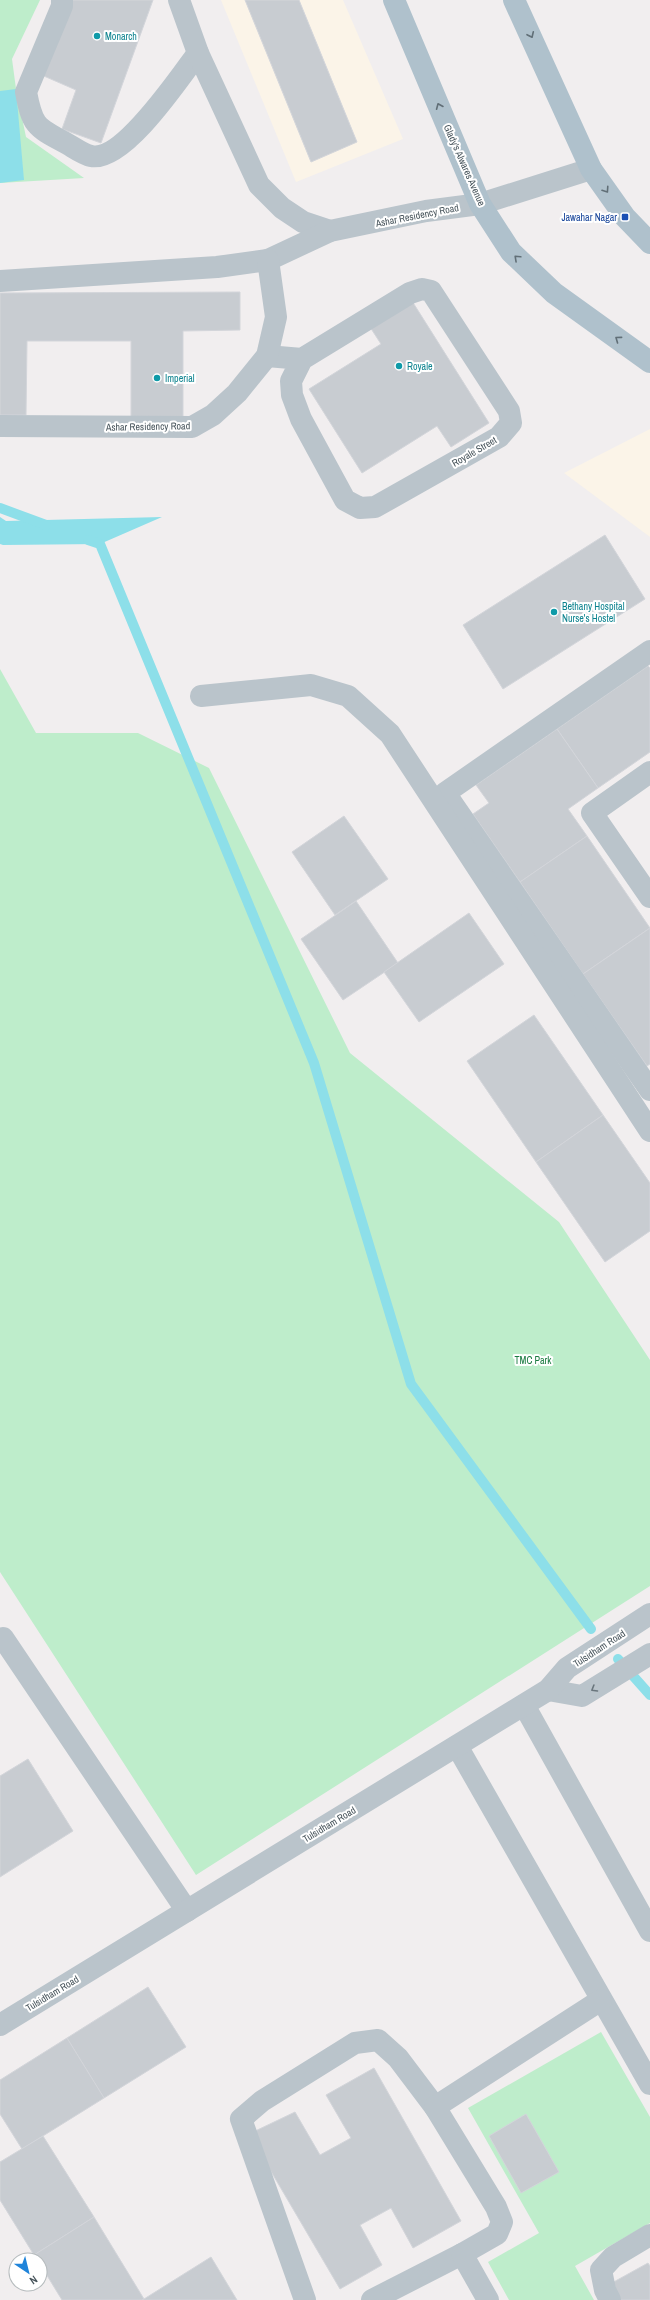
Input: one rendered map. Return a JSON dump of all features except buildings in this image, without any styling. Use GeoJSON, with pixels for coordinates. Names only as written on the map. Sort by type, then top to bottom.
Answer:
{"type":"FeatureCollection","features":[{"type":"Feature","properties":{"kind":"main road","name":"Glady's Alwares Avenue"},"geometry":{"type":"LineString","coordinates":[[394,0],[480,204],[511,252],[554,293],[650,362]]}},
{"type":"Feature","properties":{"kind":"main road"},"geometry":{"type":"LineString","coordinates":[[514,0],[591,169],[625,217],[650,243]]}},
{"type":"Feature","properties":{"kind":"street"},"geometry":{"type":"LineString","coordinates":[[62,0],[62,6],[26,92],[27,99],[34,122],[45,132],[91,156],[105,154],[126,141],[145,123],[198,53]]}},
{"type":"Feature","properties":{"kind":"street"},"geometry":{"type":"LineString","coordinates":[[179,0],[198,53],[259,185],[282,208],[303,222],[330,231]]}},
{"type":"Feature","properties":{"kind":"street","name":"Ashar Residency Road"},"geometry":{"type":"LineString","coordinates":[[0,281],[216,267],[268,260],[330,231],[426,211],[480,204],[591,169]]}},
{"type":"Feature","properties":{"kind":"street","name":"Ashar Residency Road"},"geometry":{"type":"LineString","coordinates":[[0,426],[192,427],[213,415],[237,393],[267,356],[276,317],[268,260]]}},
{"type":"Feature","properties":{"kind":"street","name":"Royale Street"},"geometry":{"type":"LineString","coordinates":[[422,289],[431,291],[509,411],[511,423],[499,437],[375,508],[360,508],[345,500],[301,419],[294,401],[291,381],[302,359],[410,293],[422,289]]}},
{"type":"Feature","properties":{"kind":"street"},"geometry":{"type":"LineString","coordinates":[[267,356],[302,359]]}},
{"type":"Feature","properties":{"kind":"street"},"geometry":{"type":"LineString","coordinates":[[650,651],[445,793],[650,1090]]}},
{"type":"Feature","properties":{"kind":"street"},"geometry":{"type":"LineString","coordinates":[[202,696],[311,685],[348,696],[390,734],[642,1099],[650,1131]]}},
{"type":"Feature","properties":{"kind":"street"},"geometry":{"type":"LineString","coordinates":[[650,772],[592,813],[650,897]]}},
{"type":"Feature","properties":{"kind":"street","name":"Tulsidham Road"},"geometry":{"type":"LineString","coordinates":[[0,2025],[548,1690],[567,1668],[650,1614]]}},
{"type":"Feature","properties":{"kind":"street"},"geometry":{"type":"LineString","coordinates":[[0,1640],[3,1638],[187,1911]]}},
{"type":"Feature","properties":{"kind":"street"},"geometry":{"type":"LineString","coordinates":[[548,1690],[582,1696],[650,1654]]}},
{"type":"Feature","properties":{"kind":"street"},"geometry":{"type":"LineString","coordinates":[[524,1705],[650,1931]]}},
{"type":"Feature","properties":{"kind":"street"},"geometry":{"type":"LineString","coordinates":[[457,1746],[650,2084]]}},
{"type":"Feature","properties":{"kind":"street"},"geometry":{"type":"LineString","coordinates":[[436,2106],[601,2000]]}},
{"type":"Feature","properties":{"kind":"street"},"geometry":{"type":"LineString","coordinates":[[305,2300],[241,2119],[262,2101],[355,2043],[378,2040],[398,2058],[436,2106],[496,2207],[502,2222],[497,2234],[462,2254],[372,2300]]}},
{"type":"Feature","properties":{"kind":"street"},"geometry":{"type":"LineString","coordinates":[[610,2300],[605,2290],[601,2270],[613,2257],[650,2236]]}},
{"type":"Feature","properties":{"kind":"street"},"geometry":{"type":"LineString","coordinates":[[462,2254],[488,2300]]}},
{"type":"Feature","properties":{"kind":"shaded area"},"geometry":{"type":"Polygon","coordinates":[[[221,0],[343,0],[403,139],[296,182],[221,0]]]}},
{"type":"Feature","properties":{"kind":"shaded area"},"geometry":{"type":"Polygon","coordinates":[[[650,429],[650,537],[564,473],[650,429]]]}},
{"type":"Feature","properties":{"kind":"green space"},"geometry":{"type":"Polygon","coordinates":[[[0,0],[40,0],[12,59],[16,89],[26,137],[84,178],[0,183],[0,0]]]}},
{"type":"Feature","properties":{"kind":"green space","name":"TMC Park"},"geometry":{"type":"Polygon","coordinates":[[[0,669],[36,733],[138,733],[209,768],[350,1053],[559,1222],[650,1360],[650,1586],[196,1875],[0,1572],[0,669]]]}},
{"type":"Feature","properties":{"kind":"green space"},"geometry":{"type":"Polygon","coordinates":[[[601,2032],[650,2117],[650,2223],[575,2266],[594,2300],[509,2300],[488,2262],[539,2233],[468,2108],[601,2032]]]}},
{"type":"Feature","properties":{"kind":"water"},"geometry":{"type":"Polygon","coordinates":[[[16,89],[24,180],[0,183],[0,91],[16,89]]]}},
{"type":"Feature","properties":{"kind":"water"},"geometry":{"type":"Polygon","coordinates":[[[0,517],[6,521],[162,517],[100,544],[3,545],[0,544],[0,517]]]}},
{"type":"Feature","properties":{"kind":"waterway"},"geometry":{"type":"LineString","coordinates":[[0,508],[46,525]]}},
{"type":"Feature","properties":{"kind":"waterway"},"geometry":{"type":"LineString","coordinates":[[88,540],[100,544],[314,1063],[411,1384],[591,1629]]}},
{"type":"Feature","properties":{"kind":"waterway"},"geometry":{"type":"LineString","coordinates":[[618,1659],[650,1695]]}},
{"type":"Feature","properties":{"kind":"place","name":"Monarch"},"geometry":{"type":"Point","coordinates":[97,36]}},
{"type":"Feature","properties":{"kind":"place","name":"Jawahar Nagar"},"geometry":{"type":"Point","coordinates":[625,217]}},
{"type":"Feature","properties":{"kind":"place","name":"Royale"},"geometry":{"type":"Point","coordinates":[399,366]}},
{"type":"Feature","properties":{"kind":"place","name":"Imperial"},"geometry":{"type":"Point","coordinates":[157,378]}},
{"type":"Feature","properties":{"kind":"place","name":"Bethany Hospital Nurse's Hostel"},"geometry":{"type":"Point","coordinates":[554,612]}}]}
